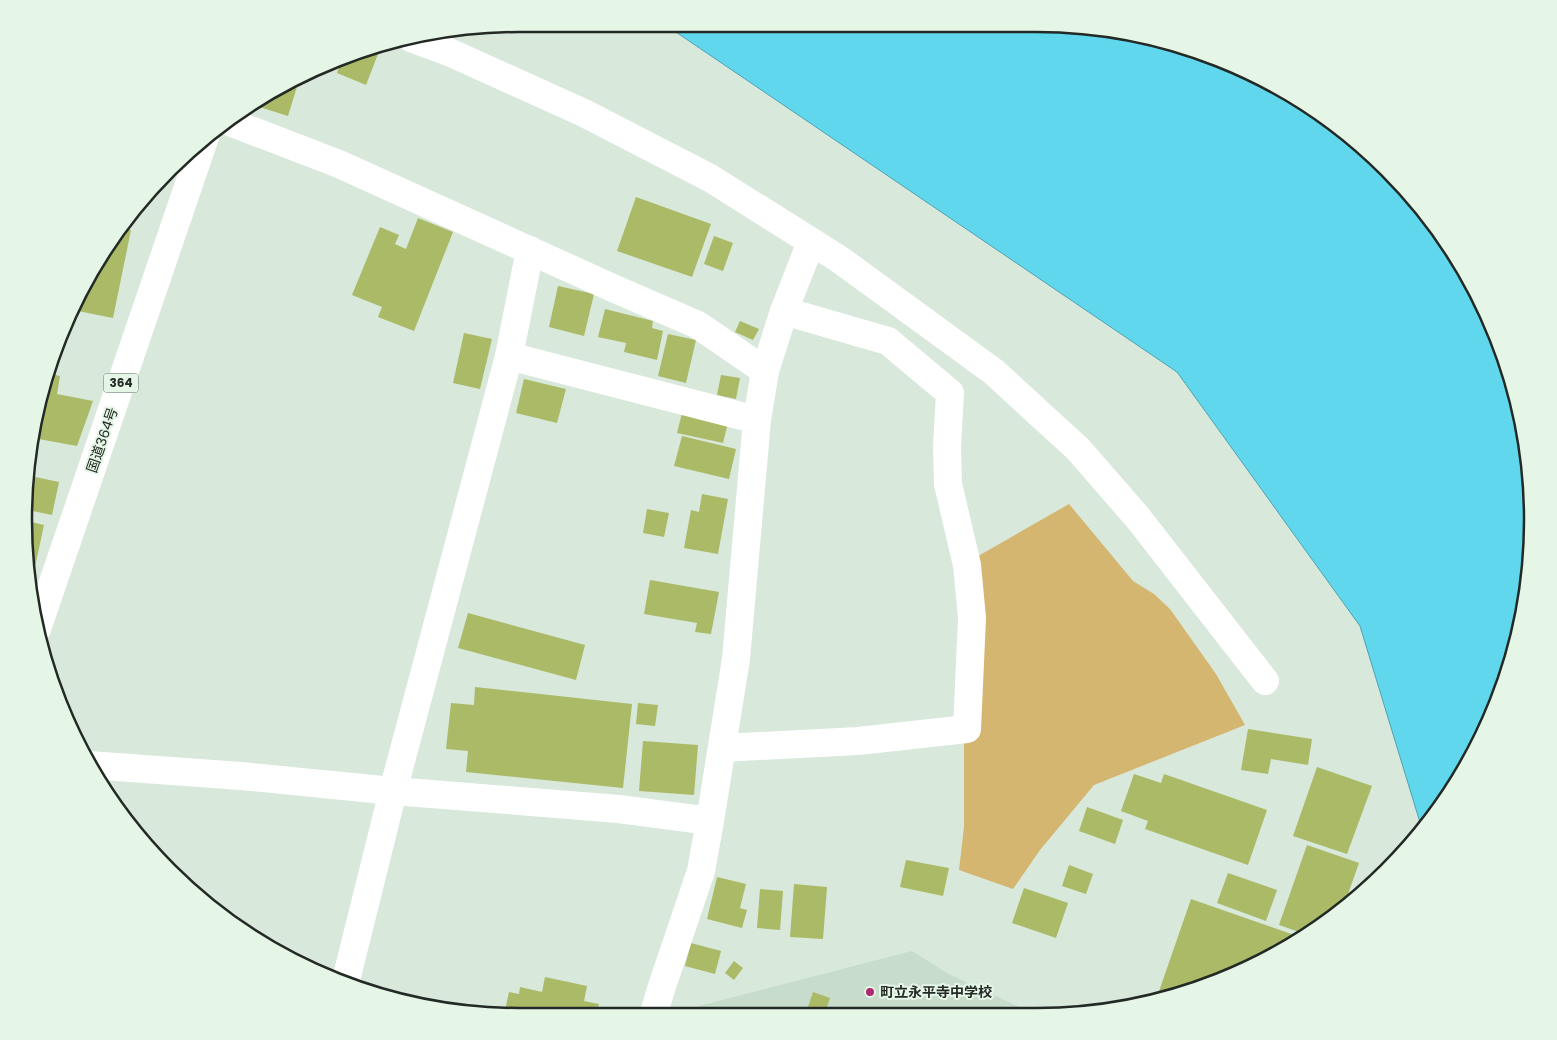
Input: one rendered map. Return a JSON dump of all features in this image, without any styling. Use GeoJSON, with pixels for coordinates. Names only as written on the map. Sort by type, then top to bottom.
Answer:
{"type":"FeatureCollection","features":[{"type":"Feature","properties":{"kind":"main road"},"geometry":{"type":"LineString","coordinates":[[423,42],[450,52],[593,117],[710,178],[839,259],[994,372],[1078,449],[1138,518],[1265,681]]}},
{"type":"Feature","properties":{"kind":"main road"},"geometry":{"type":"LineString","coordinates":[[236,124],[339,164],[698,325],[765,371]]}},
{"type":"Feature","properties":{"kind":"main road","name":"国道364号"},"geometry":{"type":"LineString","coordinates":[[42,615],[200,152]]}},
{"type":"Feature","properties":{"kind":"main road"},"geometry":{"type":"LineString","coordinates":[[656,1008],[700,871],[710,821],[736,659],[757,420],[765,371],[784,311],[811,242]]}},
{"type":"Feature","properties":{"kind":"main road"},"geometry":{"type":"LineString","coordinates":[[347,976],[393,791],[509,356],[530,250]]}},
{"type":"Feature","properties":{"kind":"main road"},"geometry":{"type":"LineString","coordinates":[[722,748],[858,741],[967,729],[972,618],[967,566],[948,484],[947,447],[950,393],[888,341],[784,311]]}},
{"type":"Feature","properties":{"kind":"main road"},"geometry":{"type":"LineString","coordinates":[[509,356],[757,420]]}},
{"type":"Feature","properties":{"kind":"main road"},"geometry":{"type":"LineString","coordinates":[[99,766],[241,776],[393,791],[619,809],[710,821]]}},
{"type":"Feature","properties":{"kind":"shaded area"},"geometry":{"type":"Polygon","coordinates":[[[1069,504],[1133,581],[1154,594],[1170,609],[1216,674],[1245,725],[1094,785],[1040,850],[1013,889],[959,870],[964,827],[964,740],[973,559],[1069,504]]]}},
{"type":"Feature","properties":{"kind":"shaded area","name":"町立永平寺中学校"},"geometry":{"type":"Polygon","coordinates":[[[912,951],[947,973],[1021,1008],[692,1008],[912,951]]]}},
{"type":"Feature","properties":{"kind":"water"},"geometry":{"type":"Polygon","coordinates":[[[676,32],[1037,32],[1101,37],[1132,42],[1194,58],[1253,83],[1281,98],[1334,133],[1382,175],[1424,223],[1459,276],[1474,304],[1499,363],[1508,394],[1520,456],[1523,488],[1523,552],[1520,584],[1508,646],[1499,677],[1474,736],[1459,764],[1420,822],[1360,626],[1177,372],[676,32]]]}},
{"type":"Feature","properties":{"kind":"building"},"geometry":{"type":"Polygon","coordinates":[[[378,54],[366,85],[337,73],[339,68],[378,54]]]}},
{"type":"Feature","properties":{"kind":"building"},"geometry":{"type":"Polygon","coordinates":[[[297,87],[288,116],[261,107],[297,87]]]}},
{"type":"Feature","properties":{"kind":"building"},"geometry":{"type":"Polygon","coordinates":[[[636,197],[711,224],[692,277],[617,251],[636,197]]]}},
{"type":"Feature","properties":{"kind":"building"},"geometry":{"type":"Polygon","coordinates":[[[418,218],[453,232],[414,331],[378,317],[382,307],[352,295],[380,227],[399,235],[395,244],[406,249],[418,218]]]}},
{"type":"Feature","properties":{"kind":"building"},"geometry":{"type":"Polygon","coordinates":[[[128,230],[131,230],[113,318],[80,311],[115,249],[128,230]]]}},
{"type":"Feature","properties":{"kind":"building"},"geometry":{"type":"Polygon","coordinates":[[[714,236],[733,243],[723,271],[704,264],[714,236]]]}},
{"type":"Feature","properties":{"kind":"building"},"geometry":{"type":"Polygon","coordinates":[[[558,286],[594,294],[584,336],[549,327],[558,286]]]}},
{"type":"Feature","properties":{"kind":"building"},"geometry":{"type":"Polygon","coordinates":[[[605,309],[653,321],[652,328],[663,331],[657,360],[624,352],[626,343],[598,337],[605,309]]]}},
{"type":"Feature","properties":{"kind":"building"},"geometry":{"type":"Polygon","coordinates":[[[740,321],[759,329],[753,340],[735,332],[740,321]]]}},
{"type":"Feature","properties":{"kind":"building"},"geometry":{"type":"Polygon","coordinates":[[[464,333],[492,339],[480,389],[453,383],[464,333]]]}},
{"type":"Feature","properties":{"kind":"building"},"geometry":{"type":"Polygon","coordinates":[[[668,334],[696,340],[686,383],[658,376],[668,334]]]}},
{"type":"Feature","properties":{"kind":"building"},"geometry":{"type":"Polygon","coordinates":[[[55,375],[60,376],[57,394],[93,401],[77,446],[40,439],[55,375]]]}},
{"type":"Feature","properties":{"kind":"building"},"geometry":{"type":"Polygon","coordinates":[[[721,375],[740,378],[736,399],[717,395],[721,375]]]}},
{"type":"Feature","properties":{"kind":"building"},"geometry":{"type":"Polygon","coordinates":[[[524,379],[566,389],[557,423],[516,413],[524,379]]]}},
{"type":"Feature","properties":{"kind":"building"},"geometry":{"type":"Polygon","coordinates":[[[682,413],[728,423],[723,443],[677,433],[682,413]]]}},
{"type":"Feature","properties":{"kind":"building"},"geometry":{"type":"Polygon","coordinates":[[[682,436],[736,449],[729,479],[674,466],[682,436]]]}},
{"type":"Feature","properties":{"kind":"building"},"geometry":{"type":"Polygon","coordinates":[[[35,477],[59,482],[52,515],[33,511],[35,477]]]}},
{"type":"Feature","properties":{"kind":"building"},"geometry":{"type":"Polygon","coordinates":[[[702,494],[728,499],[718,554],[684,548],[691,510],[699,512],[702,494]]]}},
{"type":"Feature","properties":{"kind":"building"},"geometry":{"type":"Polygon","coordinates":[[[647,509],[669,513],[664,537],[643,533],[647,509]]]}},
{"type":"Feature","properties":{"kind":"building"},"geometry":{"type":"Polygon","coordinates":[[[32,522],[44,525],[35,566],[32,522]]]}},
{"type":"Feature","properties":{"kind":"building"},"geometry":{"type":"Polygon","coordinates":[[[650,580],[719,592],[711,634],[695,632],[697,623],[644,614],[650,580]]]}},
{"type":"Feature","properties":{"kind":"building"},"geometry":{"type":"Polygon","coordinates":[[[468,613],[585,645],[576,680],[458,648],[468,613]]]}},
{"type":"Feature","properties":{"kind":"building"},"geometry":{"type":"Polygon","coordinates":[[[475,687],[632,704],[623,788],[466,772],[468,751],[446,749],[451,703],[474,705],[475,687]]]}},
{"type":"Feature","properties":{"kind":"building"},"geometry":{"type":"Polygon","coordinates":[[[638,703],[658,705],[655,726],[636,724],[638,703]]]}},
{"type":"Feature","properties":{"kind":"building"},"geometry":{"type":"Polygon","coordinates":[[[1248,729],[1312,739],[1308,765],[1271,759],[1268,774],[1241,770],[1248,729]]]}},
{"type":"Feature","properties":{"kind":"building"},"geometry":{"type":"Polygon","coordinates":[[[643,741],[698,745],[694,795],[639,791],[643,741]]]}},
{"type":"Feature","properties":{"kind":"building"},"geometry":{"type":"Polygon","coordinates":[[[1317,767],[1372,786],[1347,854],[1293,836],[1317,767]]]}},
{"type":"Feature","properties":{"kind":"building"},"geometry":{"type":"Polygon","coordinates":[[[1134,774],[1161,783],[1164,774],[1267,810],[1248,865],[1145,829],[1148,821],[1121,811],[1134,774]]]}},
{"type":"Feature","properties":{"kind":"building"},"geometry":{"type":"Polygon","coordinates":[[[1087,807],[1123,820],[1115,844],[1079,831],[1087,807]]]}},
{"type":"Feature","properties":{"kind":"building"},"geometry":{"type":"Polygon","coordinates":[[[1307,845],[1359,863],[1347,896],[1334,907],[1298,931],[1279,925],[1307,845]]]}},
{"type":"Feature","properties":{"kind":"building"},"geometry":{"type":"Polygon","coordinates":[[[906,860],[949,868],[943,896],[900,887],[906,860]]]}},
{"type":"Feature","properties":{"kind":"building"},"geometry":{"type":"Polygon","coordinates":[[[1069,865],[1093,874],[1086,894],[1062,886],[1069,865]]]}},
{"type":"Feature","properties":{"kind":"building"},"geometry":{"type":"Polygon","coordinates":[[[1228,873],[1277,890],[1266,921],[1217,903],[1228,873]]]}},
{"type":"Feature","properties":{"kind":"building"},"geometry":{"type":"Polygon","coordinates":[[[717,877],[746,884],[740,908],[747,910],[742,928],[707,919],[717,877]]]}},
{"type":"Feature","properties":{"kind":"building"},"geometry":{"type":"Polygon","coordinates":[[[794,884],[827,887],[823,939],[790,937],[794,884]]]}},
{"type":"Feature","properties":{"kind":"building"},"geometry":{"type":"Polygon","coordinates":[[[1024,888],[1068,903],[1056,938],[1012,923],[1024,888]]]}},
{"type":"Feature","properties":{"kind":"building"},"geometry":{"type":"Polygon","coordinates":[[[760,889],[783,891],[780,930],[757,928],[760,889]]]}},
{"type":"Feature","properties":{"kind":"building"},"geometry":{"type":"Polygon","coordinates":[[[1191,899],[1293,934],[1253,957],[1224,970],[1194,982],[1159,992],[1191,899]]]}},
{"type":"Feature","properties":{"kind":"building"},"geometry":{"type":"Polygon","coordinates":[[[691,943],[721,951],[715,974],[685,966],[691,943]]]}},
{"type":"Feature","properties":{"kind":"building"},"geometry":{"type":"Polygon","coordinates":[[[734,961],[743,968],[734,980],[725,973],[734,961]]]}},
{"type":"Feature","properties":{"kind":"building"},"geometry":{"type":"Polygon","coordinates":[[[545,977],[587,986],[584,1001],[599,1004],[598,1008],[506,1007],[509,992],[519,994],[520,987],[542,992],[545,977]]]}},
{"type":"Feature","properties":{"kind":"building"},"geometry":{"type":"Polygon","coordinates":[[[813,992],[830,998],[827,1008],[808,1008],[813,992]]]}},
{"type":"Feature","properties":{"kind":"place","name":"町立永平寺中学校"},"geometry":{"type":"Point","coordinates":[870,992]}}]}
